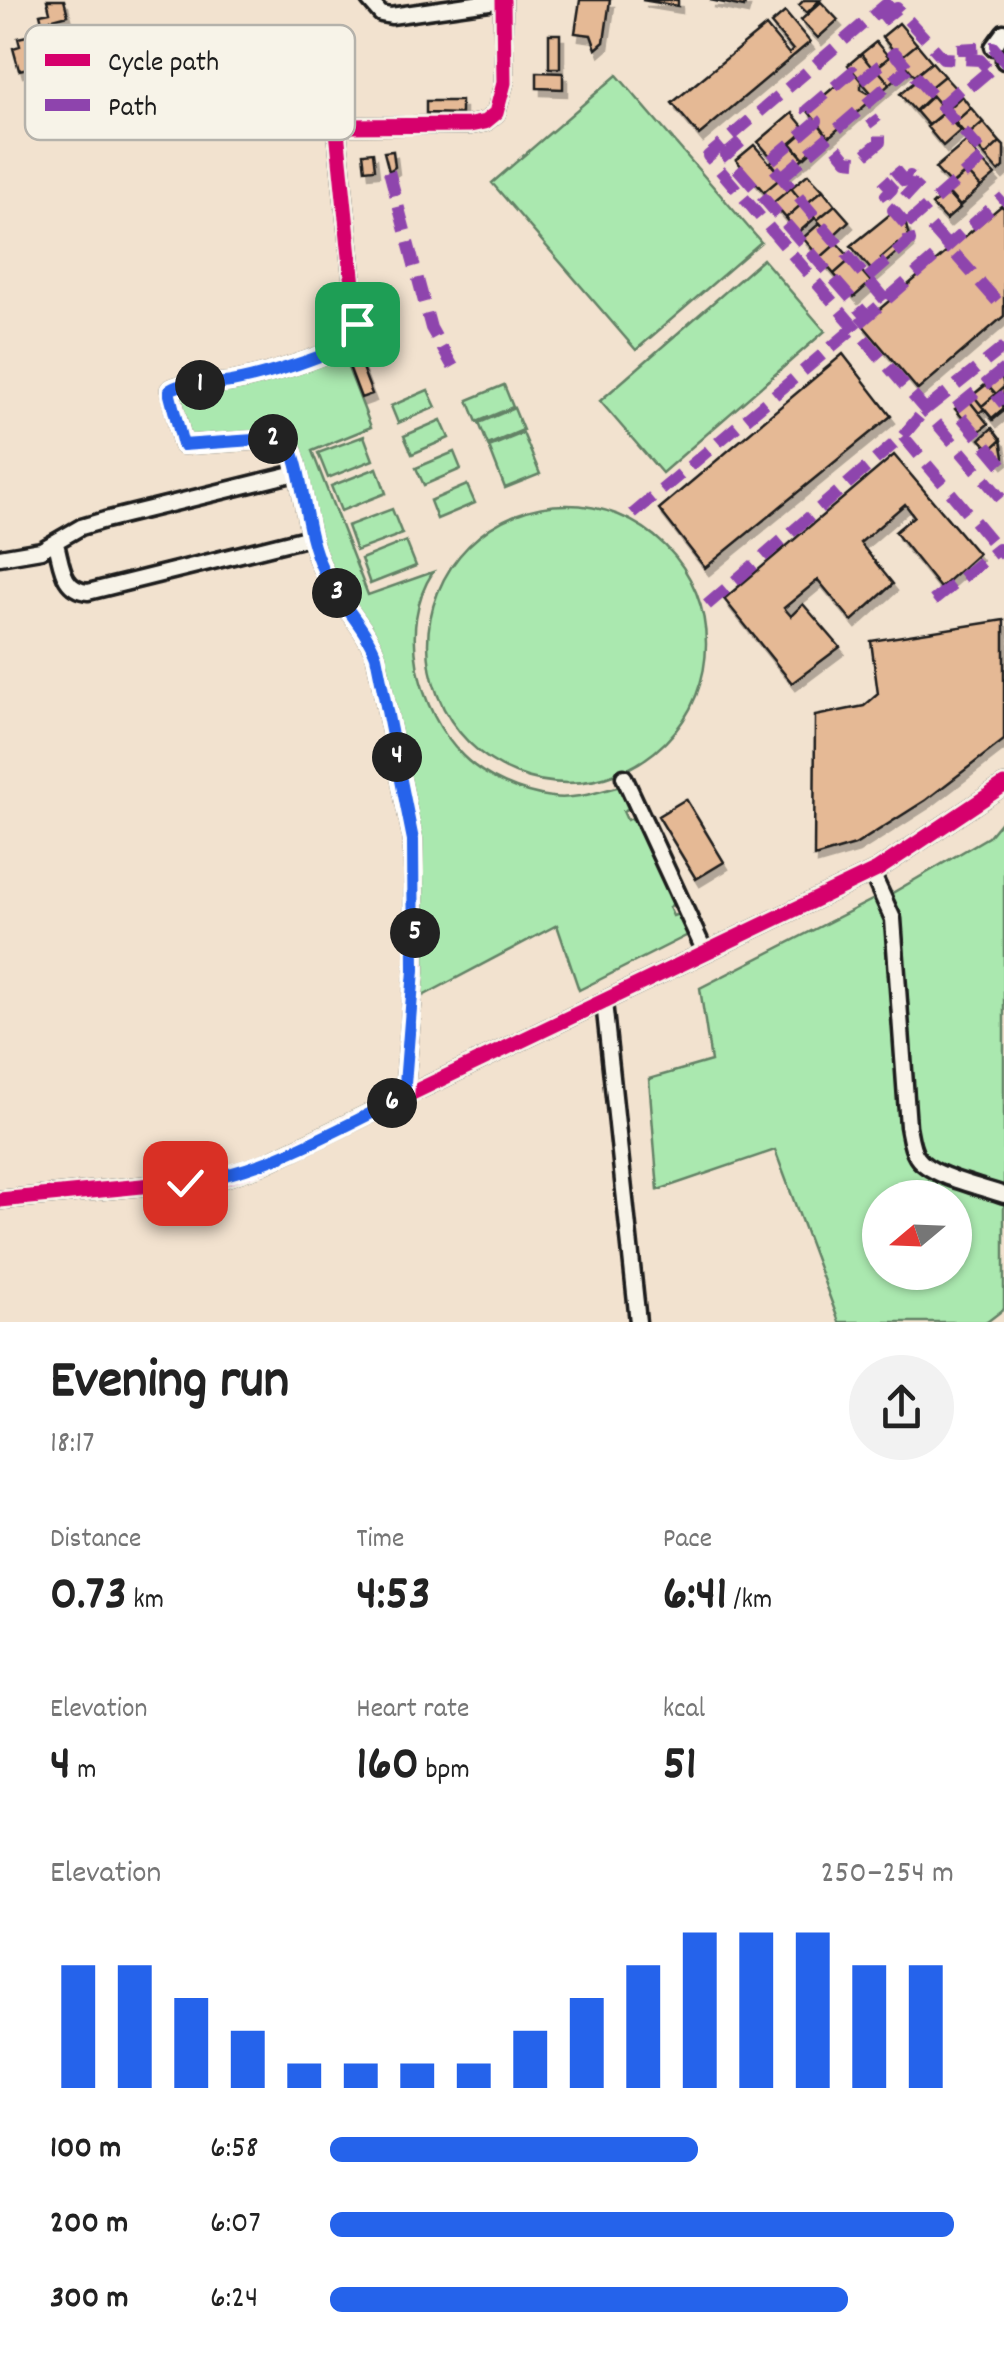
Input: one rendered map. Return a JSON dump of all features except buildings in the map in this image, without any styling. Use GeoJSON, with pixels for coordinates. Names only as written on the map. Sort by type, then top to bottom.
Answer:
{"type":"FeatureCollection","features":[{"type":"Feature","properties":{"kind":"street"},"geometry":{"type":"LineString","coordinates":[[355,126],[485,122],[496,114],[504,82],[503,0],[391,16],[381,14],[368,0]]}},
{"type":"Feature","properties":{"kind":"street"},"geometry":{"type":"LineString","coordinates":[[1000,55],[1004,32]]}},
{"type":"Feature","properties":{"kind":"street"},"geometry":{"type":"LineString","coordinates":[[338,140],[357,324],[355,336],[338,350],[255,376],[232,382],[178,385],[170,390],[183,445],[284,439],[291,446],[310,537],[323,572],[376,656],[413,840],[414,970],[404,1097]]}},
{"type":"Feature","properties":{"kind":"street"},"geometry":{"type":"LineString","coordinates":[[0,557],[56,544],[81,526],[296,473]]}},
{"type":"Feature","properties":{"kind":"street"},"geometry":{"type":"LineString","coordinates":[[56,544],[68,586],[76,592],[88,592],[310,537]]}},
{"type":"Feature","properties":{"kind":"street"},"geometry":{"type":"LineString","coordinates":[[624,777],[705,952]]}},
{"type":"Feature","properties":{"kind":"street"},"geometry":{"type":"LineString","coordinates":[[0,1200],[222,1178],[262,1165],[872,872],[937,833],[1004,785]]}},
{"type":"Feature","properties":{"kind":"street"},"geometry":{"type":"LineString","coordinates":[[872,872],[893,920],[912,1148],[928,1169],[1004,1195]]}},
{"type":"Feature","properties":{"kind":"street"},"geometry":{"type":"LineString","coordinates":[[604,1002],[638,1322]]}},
{"type":"Feature","properties":{"kind":"green space"},"geometry":{"type":"Polygon","coordinates":[[[617,75],[761,242],[636,350],[492,183],[617,75]]]}},
{"type":"Feature","properties":{"kind":"green space"},"geometry":{"type":"Polygon","coordinates":[[[763,259],[825,331],[662,473],[600,401],[763,259]]]}},
{"type":"Feature","properties":{"kind":"green space"},"geometry":{"type":"Polygon","coordinates":[[[342,352],[371,427],[312,451],[368,595],[433,572],[416,617],[415,642],[424,693],[447,738],[472,764],[493,778],[540,795],[561,798],[620,786],[631,807],[623,811],[627,820],[636,817],[677,902],[669,907],[673,916],[682,913],[692,933],[579,990],[557,925],[417,999],[419,917],[378,647],[328,568],[291,437],[189,443],[177,393],[227,388],[342,352]]]}},
{"type":"Feature","properties":{"kind":"green space"},"geometry":{"type":"Polygon","coordinates":[[[504,385],[513,407],[477,422],[468,400],[504,385]]]}},
{"type":"Feature","properties":{"kind":"green space"},"geometry":{"type":"Polygon","coordinates":[[[428,390],[436,407],[398,423],[391,406],[428,390]]]}},
{"type":"Feature","properties":{"kind":"green space"},"geometry":{"type":"Polygon","coordinates":[[[514,408],[523,430],[488,445],[479,423],[514,408]]]}},
{"type":"Feature","properties":{"kind":"green space"},"geometry":{"type":"Polygon","coordinates":[[[441,420],[449,438],[412,454],[404,436],[441,420]]]}},
{"type":"Feature","properties":{"kind":"green space"},"geometry":{"type":"Polygon","coordinates":[[[523,433],[540,474],[505,488],[489,447],[523,433]]]}},
{"type":"Feature","properties":{"kind":"green space"},"geometry":{"type":"Polygon","coordinates":[[[364,436],[373,460],[328,478],[318,453],[364,436]]]}},
{"type":"Feature","properties":{"kind":"green space"},"geometry":{"type":"Polygon","coordinates":[[[454,452],[461,469],[424,485],[416,468],[454,452]]]}},
{"type":"Feature","properties":{"kind":"green space"},"geometry":{"type":"Polygon","coordinates":[[[377,468],[386,493],[341,511],[331,486],[377,468]]]}},
{"type":"Feature","properties":{"kind":"green space"},"geometry":{"type":"Polygon","coordinates":[[[467,485],[475,503],[437,519],[430,501],[467,485]]]}},
{"type":"Feature","properties":{"kind":"green space"},"geometry":{"type":"Polygon","coordinates":[[[567,505],[620,516],[665,546],[695,591],[706,644],[695,697],[665,742],[620,772],[567,783],[514,772],[469,742],[439,697],[428,644],[439,591],[469,546],[514,516],[567,505]]]}},
{"type":"Feature","properties":{"kind":"green space"},"geometry":{"type":"Polygon","coordinates":[[[392,509],[402,534],[356,551],[347,526],[392,509]]]}},
{"type":"Feature","properties":{"kind":"green space"},"geometry":{"type":"Polygon","coordinates":[[[406,541],[416,566],[370,584],[361,559],[406,541]]]}},
{"type":"Feature","properties":{"kind":"green space"},"geometry":{"type":"Polygon","coordinates":[[[1004,818],[1004,1189],[943,1169],[917,1146],[900,965],[900,916],[889,895],[988,837],[1004,818]]]}},
{"type":"Feature","properties":{"kind":"green space"},"geometry":{"type":"Polygon","coordinates":[[[878,897],[890,928],[906,1151],[925,1172],[948,1180],[862,1180],[862,1290],[972,1290],[972,1188],[1004,1199],[1004,1309],[987,1322],[839,1322],[775,1150],[658,1190],[649,1079],[711,1061],[700,988],[878,897]]]}},
{"type":"Feature","properties":{"kind":"marked path"},"geometry":{"type":"LineString","coordinates":[[891,0],[708,156],[1004,502]]}},
{"type":"Feature","properties":{"kind":"marked path"},"geometry":{"type":"LineString","coordinates":[[881,21],[897,8],[943,58],[980,60],[989,70]]}},
{"type":"Feature","properties":{"kind":"marked path"},"geometry":{"type":"LineString","coordinates":[[941,106],[1003,59],[993,47],[957,49]]}},
{"type":"Feature","properties":{"kind":"marked path"},"geometry":{"type":"LineString","coordinates":[[868,278],[910,241],[906,225],[985,156],[895,53],[861,81],[853,71],[807,110],[817,121],[769,162],[885,300]]}},
{"type":"Feature","properties":{"kind":"marked path"},"geometry":{"type":"LineString","coordinates":[[782,177],[908,68]]}},
{"type":"Feature","properties":{"kind":"marked path"},"geometry":{"type":"LineString","coordinates":[[837,148],[847,160],[857,161],[880,142],[880,130],[871,118]]}},
{"type":"Feature","properties":{"kind":"marked path"},"geometry":{"type":"LineString","coordinates":[[741,142],[726,155],[867,317]]}},
{"type":"Feature","properties":{"kind":"marked path"},"geometry":{"type":"LineString","coordinates":[[894,169],[904,181],[910,176],[915,181]]}},
{"type":"Feature","properties":{"kind":"marked path"},"geometry":{"type":"LineString","coordinates":[[389,171],[431,328],[453,367]]}},
{"type":"Feature","properties":{"kind":"marked path"},"geometry":{"type":"LineString","coordinates":[[883,179],[892,189],[886,195],[891,202]]}},
{"type":"Feature","properties":{"kind":"marked path"},"geometry":{"type":"LineString","coordinates":[[906,225],[893,210],[919,182]]}},
{"type":"Feature","properties":{"kind":"marked path"},"geometry":{"type":"LineString","coordinates":[[633,514],[1004,197]]}},
{"type":"Feature","properties":{"kind":"marked path"},"geometry":{"type":"LineString","coordinates":[[931,227],[1004,309]]}},
{"type":"Feature","properties":{"kind":"marked path"},"geometry":{"type":"LineString","coordinates":[[707,605],[903,436],[924,411],[1004,347]]}},
{"type":"Feature","properties":{"kind":"marked path"},"geometry":{"type":"LineString","coordinates":[[1004,369],[955,409],[1004,467]]}},
{"type":"Feature","properties":{"kind":"marked path"},"geometry":{"type":"LineString","coordinates":[[996,394],[1004,404]]}},
{"type":"Feature","properties":{"kind":"marked path"},"geometry":{"type":"LineString","coordinates":[[903,436],[998,549]]}},
{"type":"Feature","properties":{"kind":"marked path"},"geometry":{"type":"LineString","coordinates":[[933,601],[998,549],[1004,556]]}},
{"type":"Feature","properties":{"kind":"cycle path"},"geometry":{"type":"LineString","coordinates":[[355,126],[470,125],[485,122],[496,113],[504,83],[503,0]]}},
{"type":"Feature","properties":{"kind":"cycle path"},"geometry":{"type":"LineString","coordinates":[[338,140],[357,324],[355,336],[316,358],[278,370],[231,382],[191,384],[170,390],[183,445],[280,439],[289,442],[316,554],[376,656],[413,840],[415,970],[404,1097]]}},
{"type":"Feature","properties":{"kind":"cycle path"},"geometry":{"type":"LineString","coordinates":[[0,1200],[223,1178],[262,1165],[877,870],[1004,785]]}},
{"type":"Feature","properties":{"kind":"route"},"geometry":{"type":"LineString","coordinates":[[185,1183],[222,1178],[262,1165],[404,1097],[414,970],[413,840],[376,656],[323,572],[310,537],[289,442],[280,438],[183,445],[170,395],[170,390],[178,385],[232,382],[338,350],[355,336],[357,324]]}}]}
